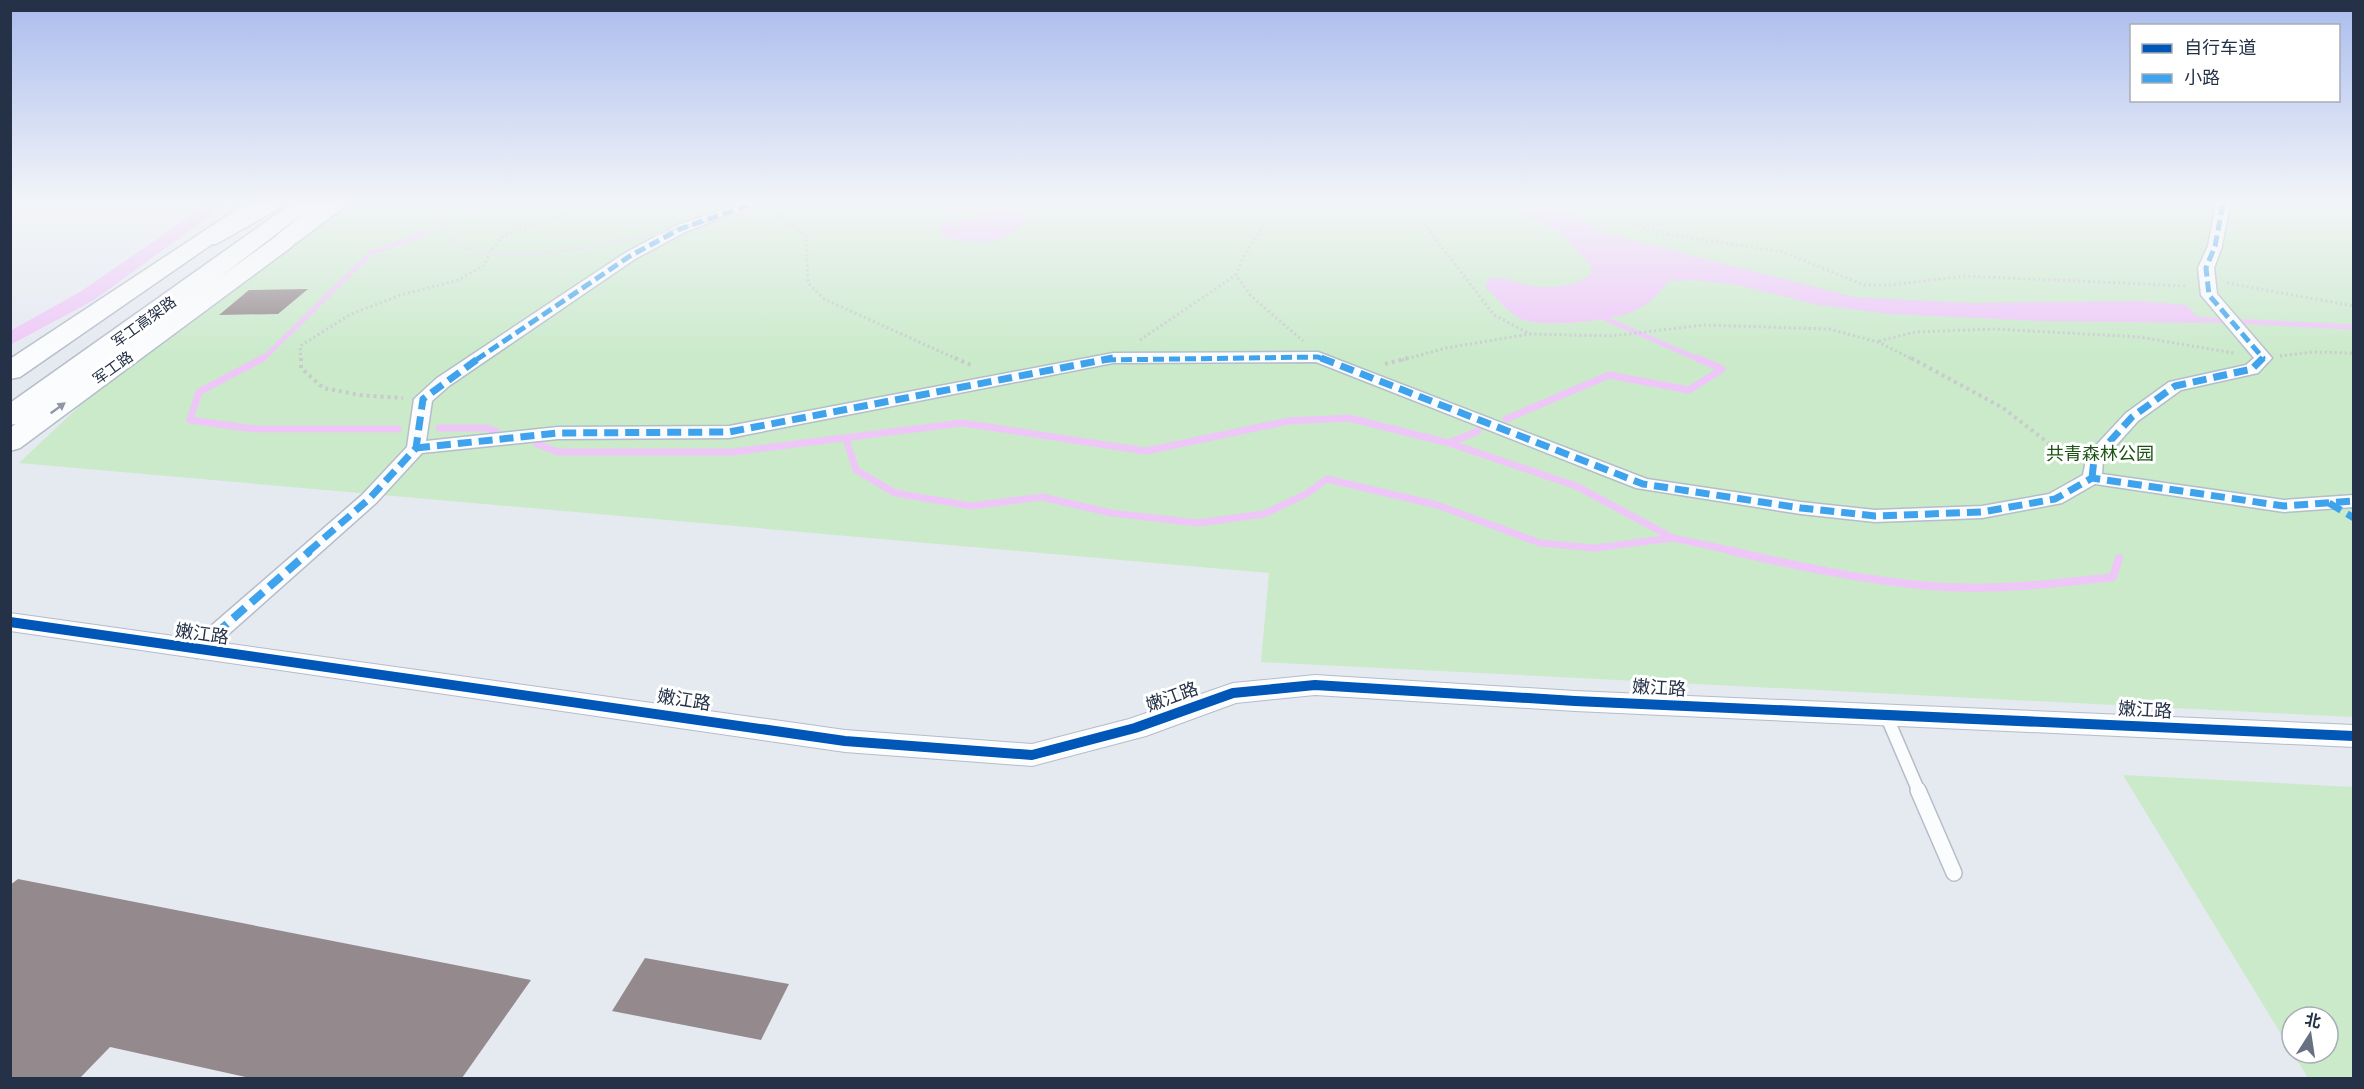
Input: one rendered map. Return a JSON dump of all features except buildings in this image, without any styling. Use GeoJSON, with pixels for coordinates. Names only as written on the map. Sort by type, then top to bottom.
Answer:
{"type":"FeatureCollection","features":[{"type":"Feature","properties":{"kind":"main road"},"geometry":{"type":"LineString","coordinates":[[10,371],[184,255]]}},
{"type":"Feature","properties":{"kind":"main road","name":"军工高架路"},"geometry":{"type":"LineString","coordinates":[[10,391],[207,255]]}},
{"type":"Feature","properties":{"kind":"main road","name":"军工高架路"},"geometry":{"type":"LineString","coordinates":[[10,417],[236,255]]}},
{"type":"Feature","properties":{"kind":"main road","name":"军工路"},"geometry":{"type":"LineString","coordinates":[[10,442],[266,255]]}},
{"type":"Feature","properties":{"kind":"street"},"geometry":{"type":"LineString","coordinates":[[197,650],[369,499],[416,448],[423,399],[442,382],[632,255]]}},
{"type":"Feature","properties":{"kind":"street"},"geometry":{"type":"LineString","coordinates":[[2092,478],[2094,459],[2109,442],[2132,417],[2175,386],[2253,369],[2263,358],[2208,287],[2206,268],[2211,255]]}},
{"type":"Feature","properties":{"kind":"street"},"geometry":{"type":"LineString","coordinates":[[416,448],[558,434],[729,432],[1113,358],[1318,357],[1643,484],[1801,508],[1875,516],[1982,513],[2055,499],[2092,478],[2284,506],[2354,501]]}},
{"type":"Feature","properties":{"kind":"street"},"geometry":{"type":"LineString","coordinates":[[2329,503],[2354,518]]}},
{"type":"Feature","properties":{"kind":"street","name":"嫩江路"},"geometry":{"type":"LineString","coordinates":[[10,622],[197,650],[625,707],[845,741],[1032,755],[1135,728],[1233,693],[1315,685],[1575,701],[2354,736]]}},
{"type":"Feature","properties":{"kind":"lane"},"geometry":{"type":"LineString","coordinates":[[1886,715],[1954,873]]}},
{"type":"Feature","properties":{"kind":"path"},"geometry":{"type":"LineString","coordinates":[[423,399],[360,395],[323,388],[302,368],[300,346],[351,314],[401,296],[458,280],[485,265],[488,255]]}},
{"type":"Feature","properties":{"kind":"path"},"geometry":{"type":"LineString","coordinates":[[807,255],[808,282],[824,299],[1002,379]]}},
{"type":"Feature","properties":{"kind":"path"},"geometry":{"type":"LineString","coordinates":[[1113,358],[1236,275],[1243,255]]}},
{"type":"Feature","properties":{"kind":"path"},"geometry":{"type":"LineString","coordinates":[[1448,255],[1494,315],[1530,334]]}},
{"type":"Feature","properties":{"kind":"path"},"geometry":{"type":"LineString","coordinates":[[1790,255],[1864,285],[1891,285],[1965,276],[2208,287],[2354,306]]}},
{"type":"Feature","properties":{"kind":"path"},"geometry":{"type":"LineString","coordinates":[[1236,275],[1244,290],[1260,308],[1296,332],[1318,357]]}},
{"type":"Feature","properties":{"kind":"path"},"geometry":{"type":"LineString","coordinates":[[1362,374],[1394,360],[1530,334],[1612,336],[1703,325],[1829,328],[1878,342],[2003,408],[2092,478]]}},
{"type":"Feature","properties":{"kind":"path"},"geometry":{"type":"LineString","coordinates":[[1878,342],[1915,332],[1995,329],[2139,337],[2263,358],[2312,352],[2354,353]]}},
{"type":"Feature","properties":{"kind":"green space","name":"共青森林公园"},"geometry":{"type":"Polygon","coordinates":[[[281,255],[2353,255],[2353,717],[1261,662],[1269,573],[19,463],[90,396],[281,255]]]}},
{"type":"Feature","properties":{"kind":"green space"},"geometry":{"type":"Polygon","coordinates":[[[2123,775],[2353,787],[2353,1078],[2308,1078],[2300,1065],[2340,1065],[2340,1005],[2280,1005],[2280,1032],[2123,775]]]}},
{"type":"Feature","properties":{"kind":"shaded area"},"geometry":{"type":"Polygon","coordinates":[[[1582,255],[1689,255],[1854,297],[1972,303],[2140,301],[2186,305],[2203,323],[2038,321],[1891,314],[1818,305],[1739,285],[1693,280],[1668,281],[1649,302],[1623,315],[1593,321],[1543,323],[1519,318],[1485,287],[1490,278],[1535,286],[1569,285],[1591,274],[1591,265],[1582,255]]]}},
{"type":"Feature","properties":{"kind":"waterway"},"geometry":{"type":"LineString","coordinates":[[10,339],[87,296],[146,255]]}},
{"type":"Feature","properties":{"kind":"waterway"},"geometry":{"type":"LineString","coordinates":[[262,360],[369,255]]}},
{"type":"Feature","properties":{"kind":"waterway"},"geometry":{"type":"LineString","coordinates":[[1595,314],[1700,360]]}},
{"type":"Feature","properties":{"kind":"waterway"},"geometry":{"type":"LineString","coordinates":[[2191,319],[2354,327]]}},
{"type":"Feature","properties":{"kind":"waterway"},"geometry":{"type":"LineString","coordinates":[[263,358],[199,392],[190,420],[254,429],[398,429]]}},
{"type":"Feature","properties":{"kind":"waterway"},"geometry":{"type":"LineString","coordinates":[[1506,419],[1609,375],[1689,390],[1722,369],[1697,358]]}},
{"type":"Feature","properties":{"kind":"waterway"},"geometry":{"type":"LineString","coordinates":[[537,444],[558,452],[732,452],[962,423],[1146,451],[1288,421],[1349,418],[1449,443]]}},
{"type":"Feature","properties":{"kind":"waterway"},"geometry":{"type":"LineString","coordinates":[[439,428],[486,428],[496,431]]}},
{"type":"Feature","properties":{"kind":"waterway"},"geometry":{"type":"LineString","coordinates":[[1449,443],[1478,431]]}},
{"type":"Feature","properties":{"kind":"waterway"},"geometry":{"type":"LineString","coordinates":[[846,439],[856,470],[895,493],[971,506],[1042,497],[1111,513],[1198,523],[1264,514],[1306,494],[1327,479],[1437,505],[1540,543],[1595,548],[1673,538]]}},
{"type":"Feature","properties":{"kind":"waterway"},"geometry":{"type":"LineString","coordinates":[[1449,443],[1576,486],[1673,538]]}},
{"type":"Feature","properties":{"kind":"waterway"},"geometry":{"type":"LineString","coordinates":[[1673,538],[1738,552]]}},
{"type":"Feature","properties":{"kind":"waterway"},"geometry":{"type":"LineString","coordinates":[[1731,551],[1855,576],[1930,586],[1976,588],[2113,577],[2119,558]]}},
{"type":"Feature","properties":{"kind":"marked path"},"geometry":{"type":"LineString","coordinates":[[197,650],[369,499],[416,448],[423,399],[443,382],[632,255]]}},
{"type":"Feature","properties":{"kind":"marked path"},"geometry":{"type":"LineString","coordinates":[[2092,478],[2094,459],[2132,417],[2175,386],[2252,369],[2263,358],[2209,295],[2206,268],[2211,255]]}},
{"type":"Feature","properties":{"kind":"marked path"},"geometry":{"type":"LineString","coordinates":[[416,448],[558,433],[729,432],[1113,358],[1318,357],[1643,484],[1801,508],[1875,516],[1982,512],[2055,499],[2092,478],[2284,506],[2354,501]]}},
{"type":"Feature","properties":{"kind":"marked path"},"geometry":{"type":"LineString","coordinates":[[2329,503],[2354,518]]}},
{"type":"Feature","properties":{"kind":"cycle path"},"geometry":{"type":"LineString","coordinates":[[10,622],[845,741],[1032,755],[1135,728],[1233,693],[1315,685],[1575,701],[2354,736]]}}]}
